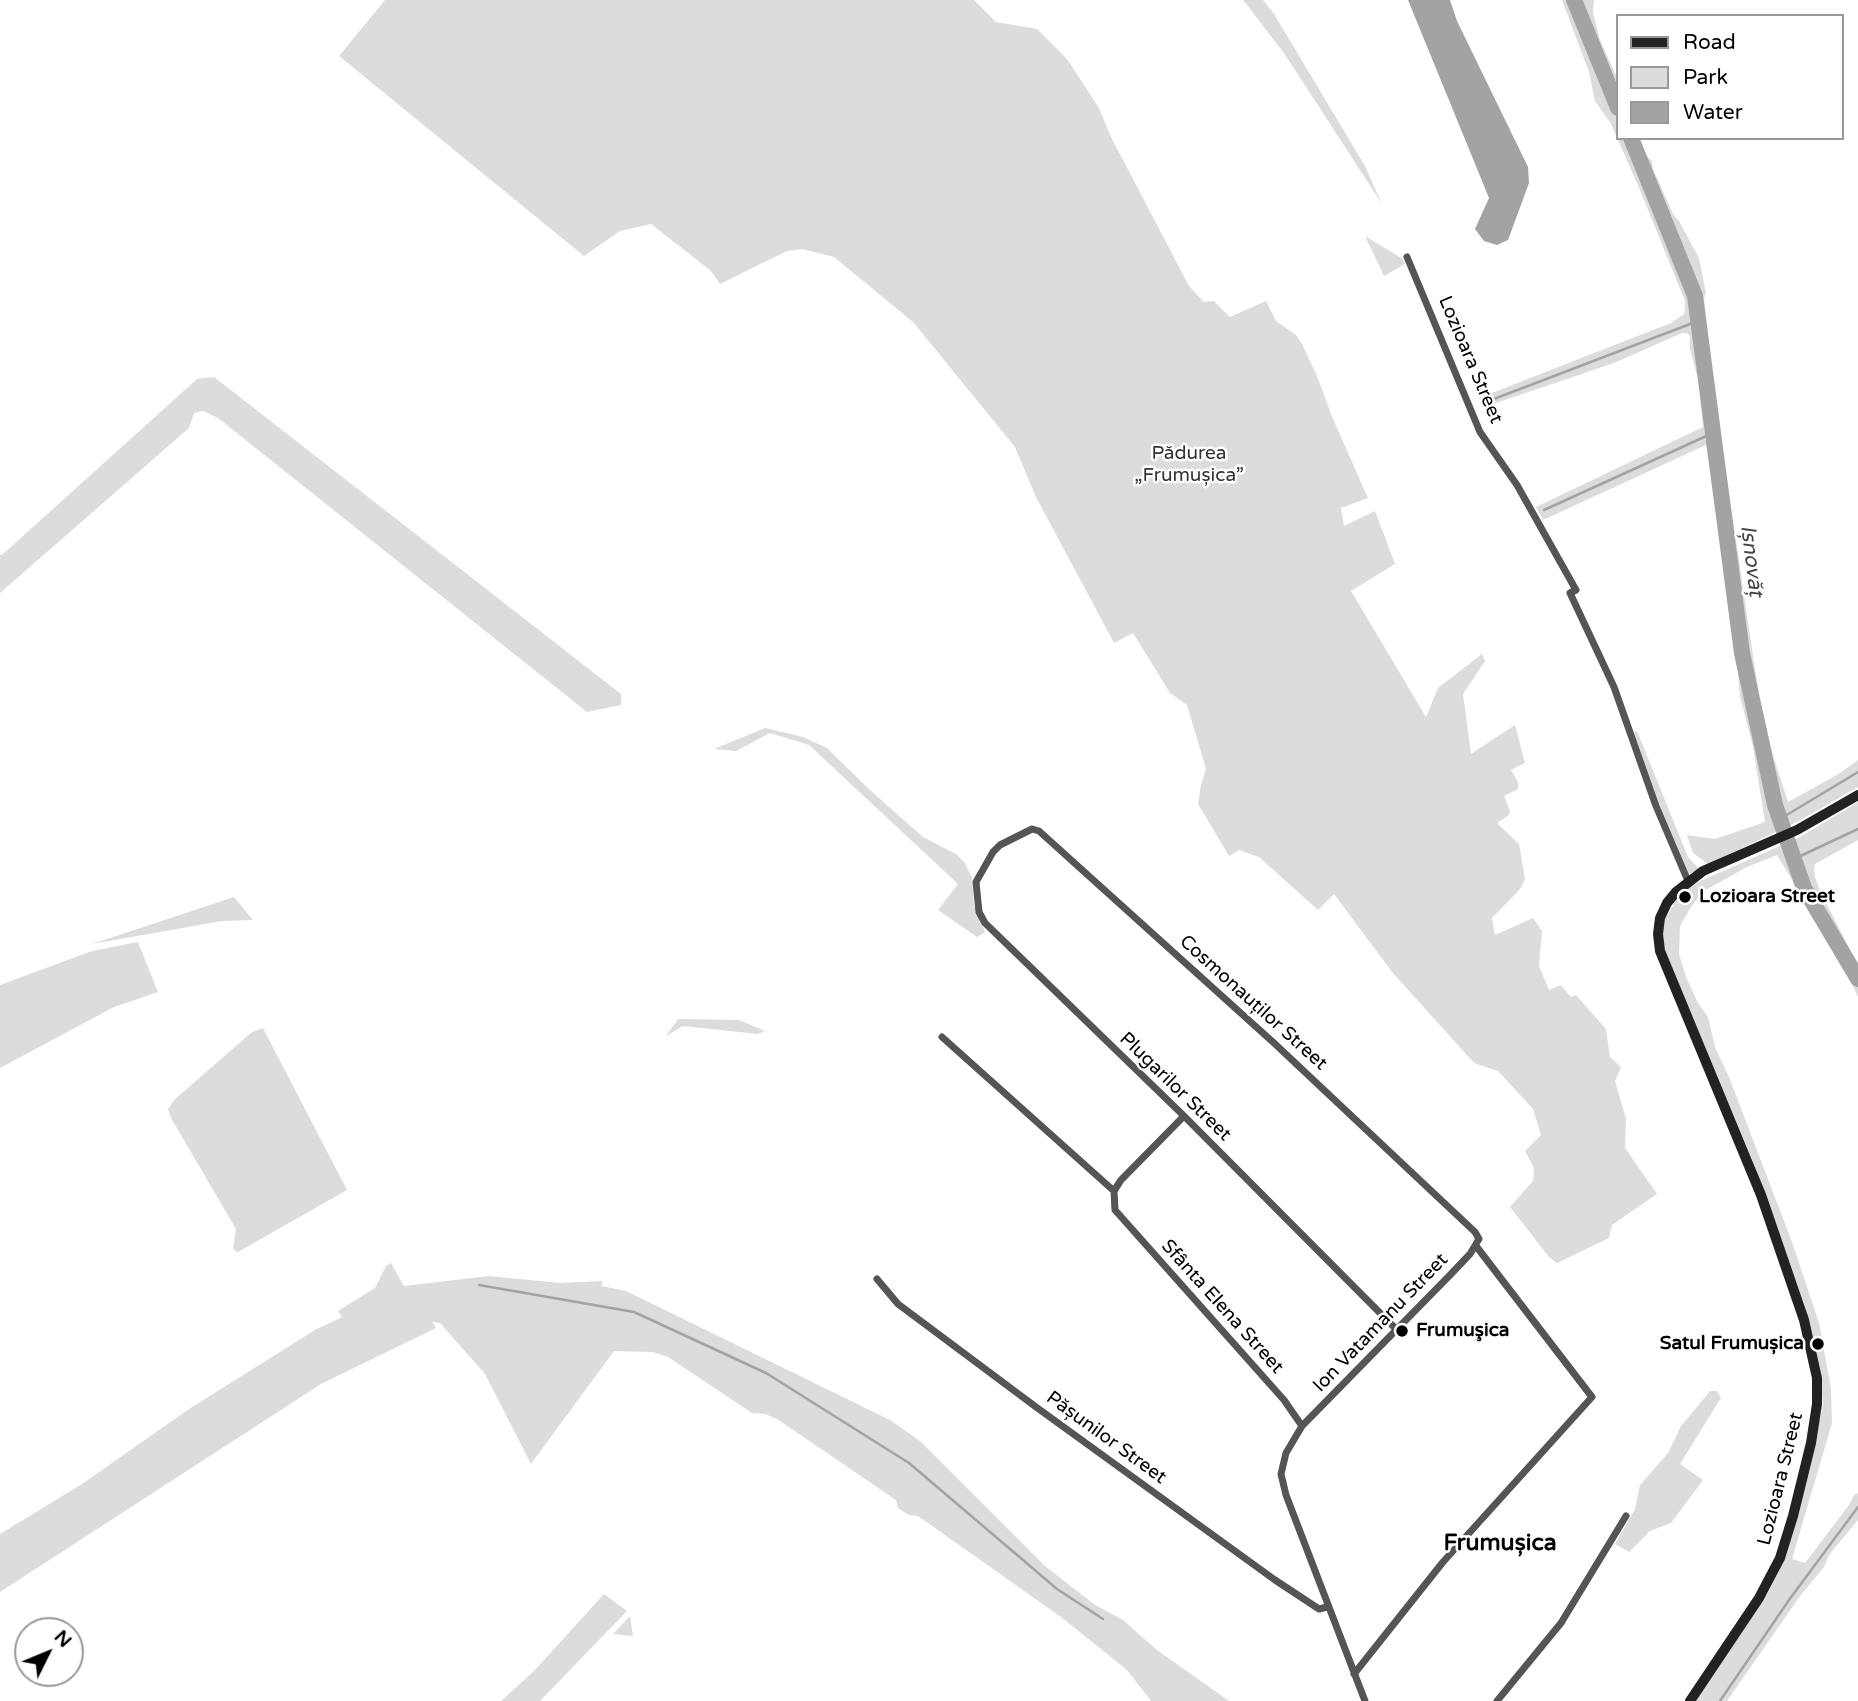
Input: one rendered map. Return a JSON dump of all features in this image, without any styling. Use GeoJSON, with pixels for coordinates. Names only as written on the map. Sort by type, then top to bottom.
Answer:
{"type":"FeatureCollection","features":[{"type":"Feature","properties":{"kind":"street","name":"Lozioara Street"},"geometry":{"type":"LineString","coordinates":[[1407,257],[1480,432],[1517,485],[1576,590],[1570,593],[1614,687],[1656,806],[1688,881],[1667,903],[1660,918],[1660,951],[1747,1160],[1804,1320],[1817,1378],[1817,1404],[1811,1443],[1793,1516],[1775,1568],[1759,1598],[1690,1701]]}},
{"type":"Feature","properties":{"kind":"street"},"geometry":{"type":"LineString","coordinates":[[1688,881],[1703,871],[1797,830],[1858,795]]}},
{"type":"Feature","properties":{"kind":"street","name":"Cosmonauților Street"},"geometry":{"type":"LineString","coordinates":[[993,852],[1016,835],[1032,829],[1039,831],[1274,1043],[1475,1232],[1477,1243]]}},
{"type":"Feature","properties":{"kind":"street","name":"Plugarilor Street"},"geometry":{"type":"LineString","coordinates":[[993,852],[976,882],[979,912],[985,923],[1184,1116],[1396,1329]]}},
{"type":"Feature","properties":{"kind":"street"},"geometry":{"type":"LineString","coordinates":[[942,1037],[1044,1127],[1104,1185],[1114,1191],[1121,1180],[1184,1116]]}},
{"type":"Feature","properties":{"kind":"street","name":"Sfânta Elena Street"},"geometry":{"type":"LineString","coordinates":[[1114,1191],[1115,1210],[1284,1401],[1302,1426]]}},
{"type":"Feature","properties":{"kind":"street"},"geometry":{"type":"LineString","coordinates":[[1354,1674],[1434,1572],[1592,1396],[1477,1243]]}},
{"type":"Feature","properties":{"kind":"street","name":"Ion Vatamanu Street"},"geometry":{"type":"LineString","coordinates":[[1302,1426],[1477,1243]]}},
{"type":"Feature","properties":{"kind":"street","name":"Pășunilor Street"},"geometry":{"type":"LineString","coordinates":[[877,1279],[898,1304],[1036,1408],[1275,1580],[1319,1609],[1327,1607]]}},
{"type":"Feature","properties":{"kind":"street"},"geometry":{"type":"LineString","coordinates":[[1302,1426],[1286,1453],[1281,1474],[1293,1517],[1365,1701]]}},
{"type":"Feature","properties":{"kind":"street"},"geometry":{"type":"LineString","coordinates":[[1497,1701],[1561,1623],[1626,1516]]}},
{"type":"Feature","properties":{"kind":"green space","name":"Pădurea „Frumușica”"},"geometry":{"type":"Polygon","coordinates":[[[385,0],[974,0],[996,22],[1037,29],[1067,59],[1099,108],[1111,137],[1189,286],[1204,302],[1214,301],[1230,317],[1266,301],[1276,321],[1296,335],[1302,344],[1368,498],[1341,508],[1344,526],[1375,511],[1395,564],[1351,591],[1426,717],[1438,688],[1482,654],[1485,661],[1463,694],[1471,754],[1515,725],[1525,763],[1511,770],[1518,782],[1518,789],[1504,796],[1509,815],[1497,823],[1519,844],[1525,879],[1521,888],[1492,918],[1495,935],[1533,918],[1542,931],[1539,966],[1549,990],[1561,985],[1571,997],[1576,995],[1606,1029],[1610,1057],[1621,1067],[1615,1081],[1626,1119],[1625,1148],[1657,1194],[1612,1225],[1609,1238],[1557,1263],[1549,1257],[1510,1207],[1533,1181],[1534,1168],[1525,1151],[1541,1135],[1533,1109],[1498,1071],[1474,1063],[1392,972],[1334,894],[1318,910],[1259,857],[1239,850],[1229,856],[1198,804],[1206,769],[1187,705],[1170,693],[1133,633],[1114,643],[1036,497],[1015,447],[913,322],[834,257],[802,249],[787,251],[720,284],[711,271],[651,224],[620,231],[584,256],[339,56],[385,0]]]}},
{"type":"Feature","properties":{"kind":"green space"},"geometry":{"type":"Polygon","coordinates":[[[1243,0],[1263,0],[1274,14],[1365,166],[1382,204],[1284,53],[1243,0]]]}},
{"type":"Feature","properties":{"kind":"green space"},"geometry":{"type":"Polygon","coordinates":[[[1562,0],[1594,0],[1593,12],[1600,40],[1616,76],[1616,135],[1595,101],[1589,72],[1562,0]]]}},
{"type":"Feature","properties":{"kind":"green space"},"geometry":{"type":"Polygon","coordinates":[[[1618,140],[1638,140],[1641,151],[1652,161],[1673,214],[1699,258],[1706,293],[1704,298],[1713,384],[1760,703],[1788,802],[1858,760],[1858,787],[1799,821],[1708,864],[1693,853],[1687,835],[1715,839],[1765,822],[1753,747],[1740,696],[1706,445],[1543,520],[1536,507],[1703,427],[1690,336],[1682,333],[1614,363],[1484,407],[1479,398],[1671,323],[1684,314],[1685,301],[1618,140]]]}},
{"type":"Feature","properties":{"kind":"green space"},"geometry":{"type":"Polygon","coordinates":[[[1365,236],[1403,259],[1405,264],[1384,276],[1365,236]]]}},
{"type":"Feature","properties":{"kind":"green space"},"geometry":{"type":"Polygon","coordinates":[[[214,377],[621,694],[621,705],[587,712],[218,418],[203,411],[194,413],[189,428],[0,593],[0,555],[197,379],[214,377]]]}},
{"type":"Feature","properties":{"kind":"green space"},"geometry":{"type":"Polygon","coordinates":[[[765,728],[803,737],[827,748],[923,837],[956,854],[965,863],[972,878],[974,906],[985,932],[977,937],[938,910],[958,884],[809,745],[770,733],[736,751],[714,749],[765,728]]]}},
{"type":"Feature","properties":{"kind":"green space"},"geometry":{"type":"Polygon","coordinates":[[[1637,731],[1688,857],[1699,869],[1689,874],[1660,806],[1634,732],[1637,731]]]}},
{"type":"Feature","properties":{"kind":"green space"},"geometry":{"type":"Polygon","coordinates":[[[1858,802],[1858,840],[1815,864],[1814,870],[1822,895],[1858,965],[1858,997],[1837,954],[1777,855],[1747,867],[1702,892],[1680,926],[1679,954],[1686,977],[1708,1017],[1715,1047],[1792,1242],[1819,1323],[1831,1389],[1832,1423],[1792,1559],[1805,1563],[1858,1493],[1858,1520],[1829,1555],[1824,1567],[1800,1596],[1727,1701],[1696,1701],[1769,1591],[1786,1556],[1823,1405],[1821,1373],[1804,1303],[1751,1156],[1667,958],[1661,936],[1662,924],[1680,894],[1696,883],[1800,837],[1858,802]]]}},
{"type":"Feature","properties":{"kind":"green space"},"geometry":{"type":"Polygon","coordinates":[[[234,897],[253,920],[222,921],[92,944],[234,897]]]}},
{"type":"Feature","properties":{"kind":"green space"},"geometry":{"type":"Polygon","coordinates":[[[138,942],[158,992],[114,1007],[0,1068],[0,985],[92,951],[138,942]]]}},
{"type":"Feature","properties":{"kind":"green space"},"geometry":{"type":"Polygon","coordinates":[[[678,1019],[739,1020],[765,1031],[758,1034],[683,1026],[666,1036],[678,1019]]]}},
{"type":"Feature","properties":{"kind":"green space"},"geometry":{"type":"Polygon","coordinates":[[[263,1028],[347,1190],[238,1252],[233,1249],[236,1229],[168,1109],[174,1100],[252,1032],[263,1028]]]}},
{"type":"Feature","properties":{"kind":"green space"},"geometry":{"type":"Polygon","coordinates":[[[391,1263],[404,1286],[489,1276],[561,1283],[603,1281],[601,1286],[626,1291],[890,1420],[920,1441],[1045,1566],[1095,1605],[1123,1620],[1157,1650],[1229,1701],[1151,1701],[1127,1670],[1061,1617],[918,1516],[909,1515],[898,1508],[896,1500],[777,1419],[752,1413],[668,1357],[653,1352],[614,1351],[531,1464],[485,1374],[440,1323],[432,1322],[436,1328],[321,1384],[0,1592],[0,1534],[82,1484],[189,1409],[315,1330],[342,1317],[338,1311],[375,1288],[386,1266],[391,1263]]]}},
{"type":"Feature","properties":{"kind":"green space"},"geometry":{"type":"Polygon","coordinates":[[[1710,1391],[1717,1391],[1721,1398],[1680,1464],[1703,1480],[1671,1523],[1650,1531],[1629,1552],[1615,1544],[1635,1509],[1640,1485],[1668,1453],[1681,1426],[1710,1391]]]}},
{"type":"Feature","properties":{"kind":"green space"},"geometry":{"type":"Polygon","coordinates":[[[604,1594],[627,1611],[540,1701],[501,1701],[534,1671],[604,1594]]]}},
{"type":"Feature","properties":{"kind":"green space"},"geometry":{"type":"Polygon","coordinates":[[[630,1616],[633,1636],[613,1634],[630,1616]]]}},
{"type":"Feature","properties":{"kind":"water"},"geometry":{"type":"Polygon","coordinates":[[[1408,0],[1450,0],[1457,21],[1528,167],[1529,183],[1508,240],[1497,245],[1484,241],[1475,229],[1489,198],[1408,0]]]}},
{"type":"Feature","properties":{"kind":"waterway","name":"Ișnovăț"},"geometry":{"type":"LineString","coordinates":[[1574,0],[1616,103]]}},
{"type":"Feature","properties":{"kind":"waterway","name":"Ișnovăț"},"geometry":{"type":"LineString","coordinates":[[1632,140],[1695,296],[1742,653],[1775,805],[1804,888],[1858,979]]}},
{"type":"Feature","properties":{"kind":"waterway"},"geometry":{"type":"LineString","coordinates":[[1486,402],[1698,321]]}},
{"type":"Feature","properties":{"kind":"waterway"},"geometry":{"type":"LineString","coordinates":[[1544,510],[1713,433]]}},
{"type":"Feature","properties":{"kind":"waterway"},"geometry":{"type":"LineString","coordinates":[[1780,819],[1858,772]]}},
{"type":"Feature","properties":{"kind":"waterway"},"geometry":{"type":"LineString","coordinates":[[1794,859],[1858,829]]}},
{"type":"Feature","properties":{"kind":"waterway"},"geometry":{"type":"LineString","coordinates":[[479,1285],[634,1312],[766,1373],[909,1463],[1057,1589],[1103,1619]]}},
{"type":"Feature","properties":{"kind":"waterway"},"geometry":{"type":"LineString","coordinates":[[1720,1701],[1789,1600],[1858,1507]]}},
{"type":"Feature","properties":{"kind":"place","name":"Lozioara Street"},"geometry":{"type":"Point","coordinates":[1685,897]}},
{"type":"Feature","properties":{"kind":"place","name":"Frumuşica"},"geometry":{"type":"Point","coordinates":[1402,1331]}},
{"type":"Feature","properties":{"kind":"place","name":"Satul Frumușica"},"geometry":{"type":"Point","coordinates":[1818,1344]}},
{"type":"Feature","properties":{"kind":"district","name":"Frumușica"},"geometry":{"type":"Point","coordinates":[1500,1544]}}]}
